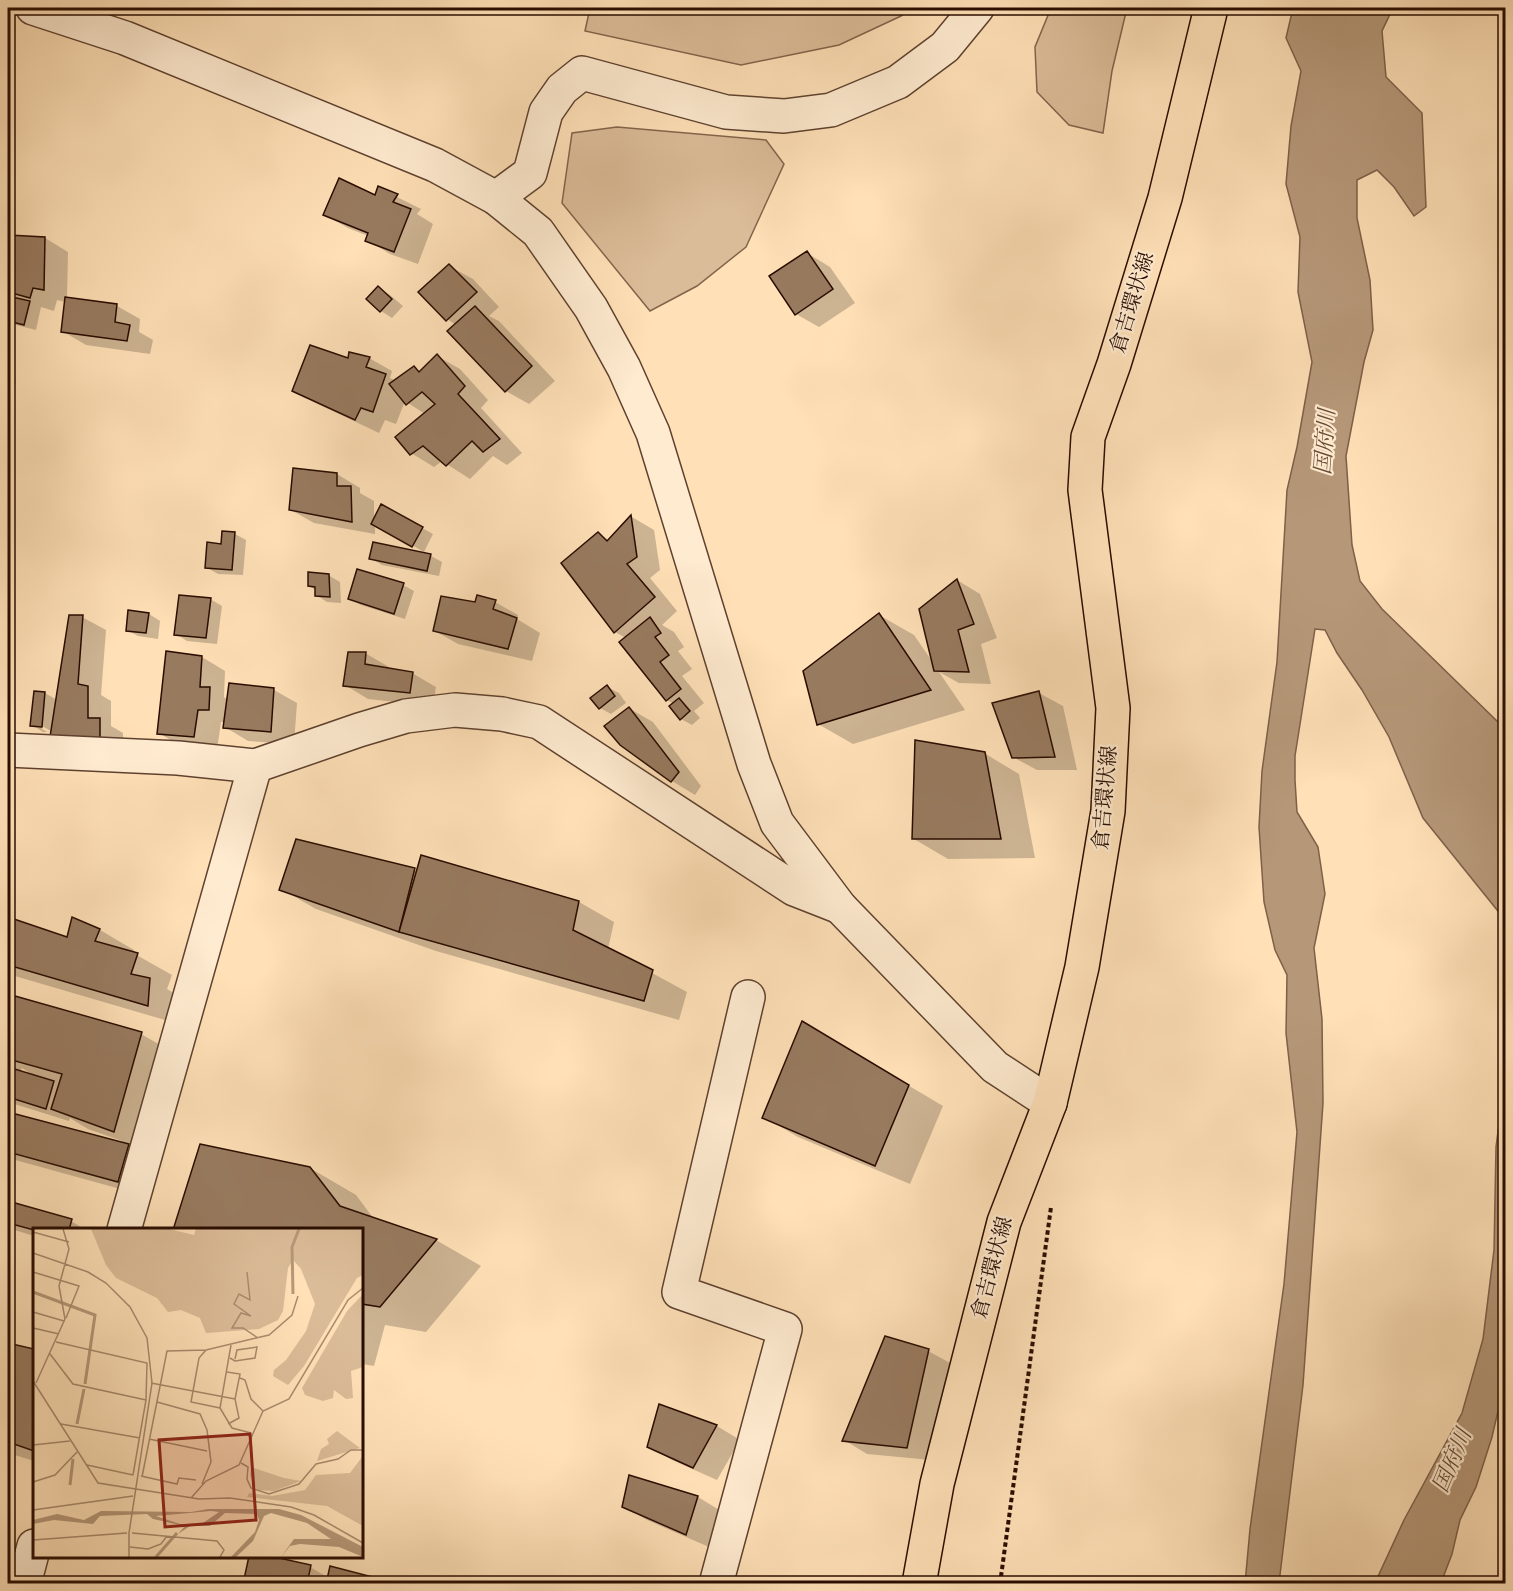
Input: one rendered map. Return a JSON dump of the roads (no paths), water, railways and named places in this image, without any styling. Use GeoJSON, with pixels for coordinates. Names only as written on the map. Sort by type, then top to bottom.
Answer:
{"type":"FeatureCollection","features":[{"type":"Feature","properties":{"kind":"main road","name":"倉吉環状線"},"geometry":{"type":"LineString","coordinates":[[920,1584],[937,1484],[1004,1222],[1050,1103],[1082,967],[1108,811],[1113,708],[1085,490],[1088,437],[1114,364],[1165,198],[1211,8]]}},
{"type":"Feature","properties":{"kind":"street"},"geometry":{"type":"LineString","coordinates":[[33,8],[125,38],[435,165],[496,198],[538,232],[591,308],[624,368],[653,433],[754,764],[777,823],[840,906],[995,1067],[1050,1103]]}},
{"type":"Feature","properties":{"kind":"street"},"geometry":{"type":"LineString","coordinates":[[496,198],[530,173],[546,112],[562,89],[582,74],[726,112],[784,116],[831,110],[898,82],[945,46],[977,8]]}},
{"type":"Feature","properties":{"kind":"street"},"geometry":{"type":"LineString","coordinates":[[8,750],[178,758],[255,766],[406,716],[455,710],[502,714],[539,722],[794,889],[840,906]]}},
{"type":"Feature","properties":{"kind":"street"},"geometry":{"type":"LineString","coordinates":[[125,1228],[255,766]]}},
{"type":"Feature","properties":{"kind":"street"},"geometry":{"type":"LineString","coordinates":[[716,1584],[785,1329],[679,1292],[748,997]]}},
{"type":"Feature","properties":{"kind":"street"},"geometry":{"type":"LineString","coordinates":[[24,1584],[33,1550]]}},
{"type":"Feature","properties":{"kind":"water","name":"国府川"},"geometry":{"type":"Polygon","coordinates":[[[1293,8],[1393,8],[1382,31],[1386,77],[1422,113],[1426,207],[1414,216],[1394,187],[1377,170],[1357,180],[1357,218],[1370,280],[1373,330],[1364,362],[1346,456],[1352,545],[1360,581],[1382,609],[1500,724],[1505,734],[1506,921],[1423,818],[1389,737],[1325,630],[1315,629],[1295,756],[1297,812],[1318,847],[1325,894],[1314,948],[1322,1019],[1323,1103],[1303,1385],[1279,1583],[1245,1584],[1250,1529],[1284,1284],[1297,1132],[1286,1033],[1287,975],[1275,950],[1264,902],[1259,827],[1262,771],[1277,662],[1287,490],[1312,362],[1298,292],[1300,237],[1286,184],[1291,126],[1301,71],[1286,38],[1293,8]]]}},
{"type":"Feature","properties":{"kind":"water","name":"国府川"},"geometry":{"type":"Polygon","coordinates":[[[1505,1078],[1505,1381],[1492,1437],[1476,1487],[1460,1520],[1452,1554],[1441,1583],[1375,1583],[1404,1520],[1462,1413],[1483,1339],[1494,1250],[1496,1147],[1505,1078]]]}}]}
